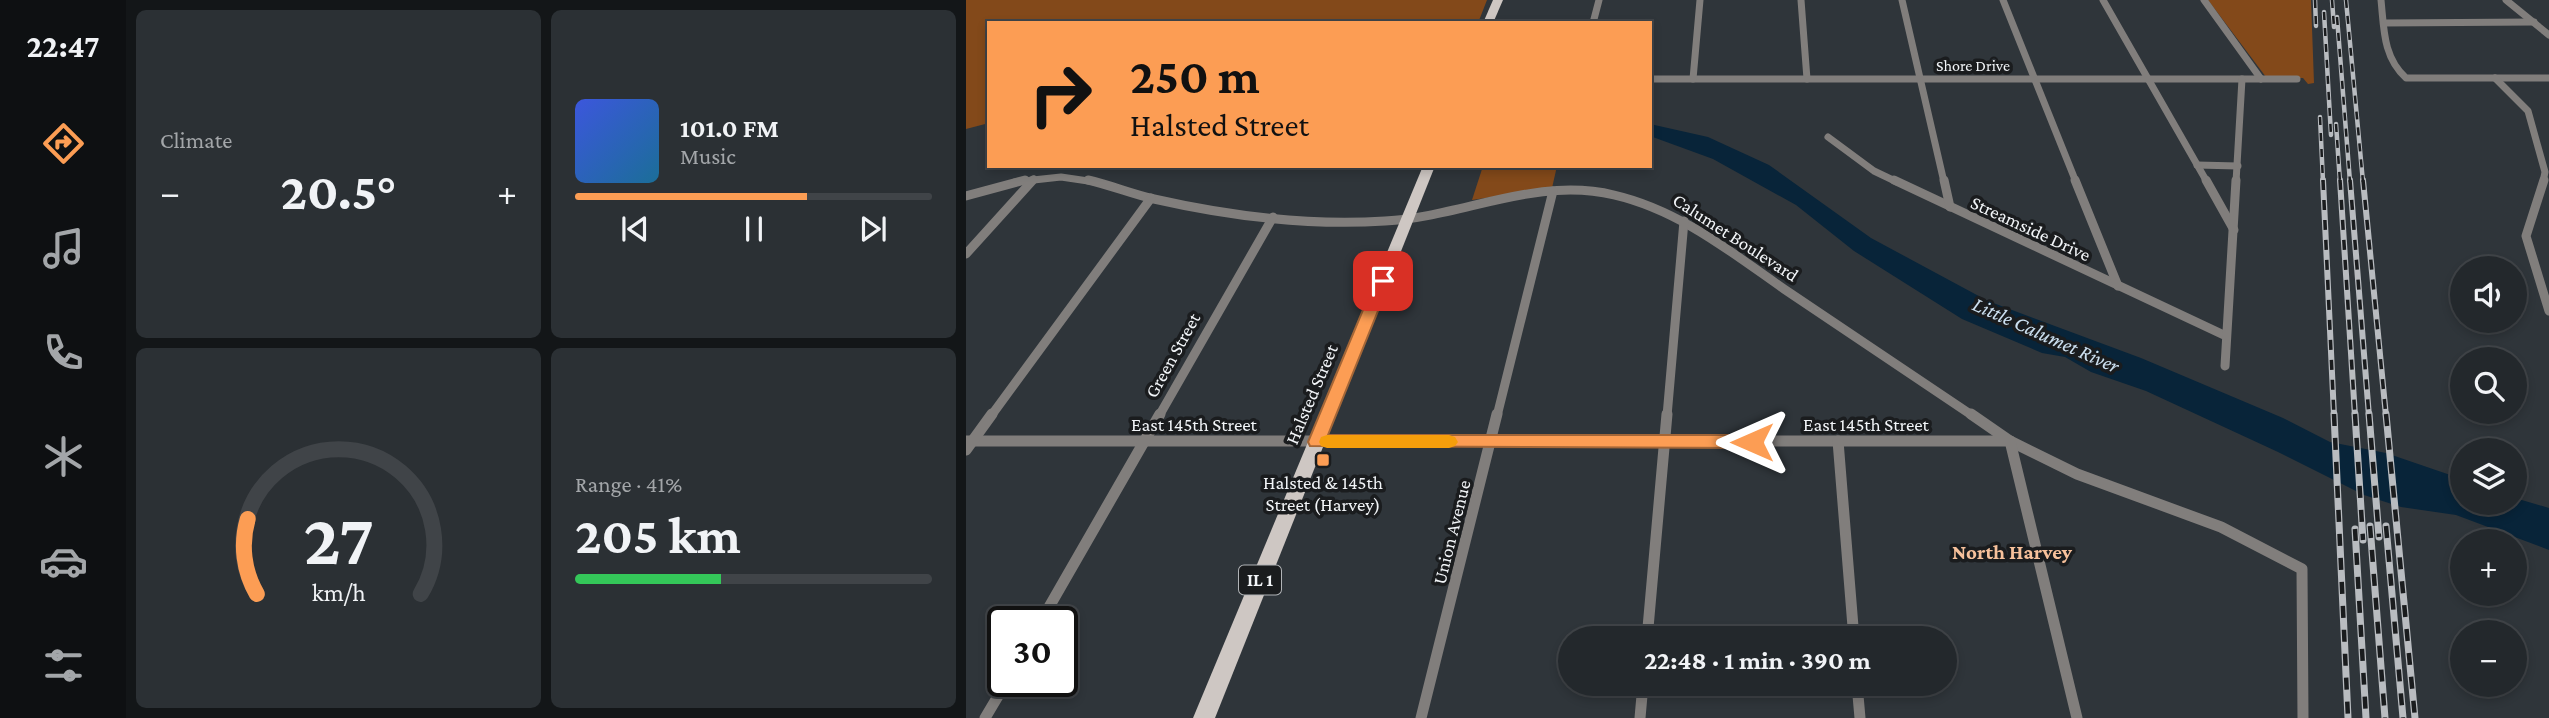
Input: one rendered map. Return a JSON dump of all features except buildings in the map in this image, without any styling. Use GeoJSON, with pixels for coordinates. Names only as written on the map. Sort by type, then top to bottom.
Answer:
{"type":"FeatureCollection","features":[{"type":"Feature","properties":{"kind":"main road"},"geometry":{"type":"LineString","coordinates":[[1489,21],[1498,0]]}},
{"type":"Feature","properties":{"kind":"main road","name":"Halsted Street"},"geometry":{"type":"LineString","coordinates":[[1203,718],[1428,168]]}},
{"type":"Feature","properties":{"kind":"street"},"geometry":{"type":"LineString","coordinates":[[1594,21],[1599,0]]}},
{"type":"Feature","properties":{"kind":"street"},"geometry":{"type":"LineString","coordinates":[[1693,79],[1700,0]]}},
{"type":"Feature","properties":{"kind":"street"},"geometry":{"type":"LineString","coordinates":[[1801,0],[1807,79]]}},
{"type":"Feature","properties":{"kind":"street"},"geometry":{"type":"LineString","coordinates":[[1902,0],[1950,207]]}},
{"type":"Feature","properties":{"kind":"street"},"geometry":{"type":"LineString","coordinates":[[2003,0],[2118,286]]}},
{"type":"Feature","properties":{"kind":"street"},"geometry":{"type":"LineString","coordinates":[[2103,0],[2234,231]]}},
{"type":"Feature","properties":{"kind":"street"},"geometry":{"type":"LineString","coordinates":[[2204,0],[2261,79]]}},
{"type":"Feature","properties":{"kind":"street"},"geometry":{"type":"LineString","coordinates":[[2381,0],[2389,59],[2395,71],[2406,78],[2549,78]]}},
{"type":"Feature","properties":{"kind":"street"},"geometry":{"type":"LineString","coordinates":[[2506,0],[2549,35]]}},
{"type":"Feature","properties":{"kind":"street"},"geometry":{"type":"LineString","coordinates":[[2384,23],[2534,22]]}},
{"type":"Feature","properties":{"kind":"street"},"geometry":{"type":"LineString","coordinates":[[2495,78],[2528,111],[2544,172],[2542,190],[2526,236],[2549,311]]}},
{"type":"Feature","properties":{"kind":"street","name":"Shore Drive"},"geometry":{"type":"LineString","coordinates":[[1652,79],[2297,79]]}},
{"type":"Feature","properties":{"kind":"street"},"geometry":{"type":"LineString","coordinates":[[2225,366],[2242,79]]}},
{"type":"Feature","properties":{"kind":"street","name":"Streamside Drive"},"geometry":{"type":"LineString","coordinates":[[1828,137],[1874,172],[2226,336]]}},
{"type":"Feature","properties":{"kind":"street"},"geometry":{"type":"LineString","coordinates":[[2197,165],[2238,166]]}},
{"type":"Feature","properties":{"kind":"street"},"geometry":{"type":"LineString","coordinates":[[966,254],[1034,178]]}},
{"type":"Feature","properties":{"kind":"street","name":"Calumet Boulevard"},"geometry":{"type":"LineString","coordinates":[[966,196],[1034,178],[1077,178],[1151,198],[1273,217],[1338,222],[1408,220],[1521,194],[1553,191],[1588,190],[1653,206],[1684,221],[2010,442],[2077,474],[2221,527],[2302,569],[2304,718]]}},
{"type":"Feature","properties":{"kind":"street","name":"Union Avenue"},"geometry":{"type":"LineString","coordinates":[[1421,718],[1553,191]]}},
{"type":"Feature","properties":{"kind":"street"},"geometry":{"type":"LineString","coordinates":[[968,444],[1151,198]]}},
{"type":"Feature","properties":{"kind":"street","name":"Green Street"},"geometry":{"type":"LineString","coordinates":[[1050,606],[1273,217]]}},
{"type":"Feature","properties":{"kind":"street"},"geometry":{"type":"LineString","coordinates":[[1648,626],[1684,221]]}},
{"type":"Feature","properties":{"kind":"street","name":"East 145th Street"},"geometry":{"type":"LineString","coordinates":[[968,444],[1146,441],[2010,442]]}},
{"type":"Feature","properties":{"kind":"street"},"geometry":{"type":"LineString","coordinates":[[1838,442],[1853,626]]}},
{"type":"Feature","properties":{"kind":"street"},"geometry":{"type":"LineString","coordinates":[[2010,442],[2077,718]]}},
{"type":"Feature","properties":{"kind":"street"},"geometry":{"type":"LineString","coordinates":[[1640,718],[1642,696]]}},
{"type":"Feature","properties":{"kind":"street"},"geometry":{"type":"LineString","coordinates":[[1858,696],[1860,718]]}},
{"type":"Feature","properties":{"kind":"street"},"geometry":{"type":"LineString","coordinates":[[985,718],[997,697]]}},
{"type":"Feature","properties":{"kind":"shaded area"},"geometry":{"type":"Polygon","coordinates":[[[966,0],[1487,0],[1479,21],[987,21],[987,124],[966,129],[966,0]]]}},
{"type":"Feature","properties":{"kind":"shaded area"},"geometry":{"type":"Polygon","coordinates":[[[2208,0],[2311,0],[2314,83],[2308,84],[2303,78],[2266,77],[2208,0]]]}},
{"type":"Feature","properties":{"kind":"shaded area"},"geometry":{"type":"Polygon","coordinates":[[[1482,168],[1557,168],[1552,188],[1472,200],[1482,168]]]}},
{"type":"Feature","properties":{"kind":"water","name":"Little Calumet River"},"geometry":{"type":"Polygon","coordinates":[[[1652,124],[1708,137],[1769,165],[1871,238],[1988,301],[2141,358],[2283,418],[2330,442],[2386,453],[2450,475],[2450,514],[2401,507],[2364,495],[2146,391],[2091,372],[2065,357],[2042,353],[1962,319],[1854,251],[1796,205],[1713,159],[1652,137],[1652,124]]]}},
{"type":"Feature","properties":{"kind":"water"},"geometry":{"type":"Polygon","coordinates":[[[2527,502],[2549,508],[2549,550],[2527,542],[2527,529],[2493,529],[2456,515],[2527,515],[2527,502]]]}},
{"type":"Feature","properties":{"kind":"railway"},"geometry":{"type":"LineString","coordinates":[[2315,0],[2316,26]]}},
{"type":"Feature","properties":{"kind":"railway"},"geometry":{"type":"LineString","coordinates":[[2332,0],[2334,27]]}},
{"type":"Feature","properties":{"kind":"railway"},"geometry":{"type":"LineString","coordinates":[[2346,0],[2363,182]]}},
{"type":"Feature","properties":{"kind":"railway"},"geometry":{"type":"LineString","coordinates":[[2324,12],[2331,135]]}},
{"type":"Feature","properties":{"kind":"railway"},"geometry":{"type":"LineString","coordinates":[[2337,17],[2350,182]]}},
{"type":"Feature","properties":{"kind":"railway"},"geometry":{"type":"LineString","coordinates":[[2320,117],[2323,182]]}},
{"type":"Feature","properties":{"kind":"railway"},"geometry":{"type":"LineString","coordinates":[[2336,124],[2340,182]]}},
{"type":"Feature","properties":{"kind":"railway"},"geometry":{"type":"LineString","coordinates":[[2323,180],[2334,416]]}},
{"type":"Feature","properties":{"kind":"railway"},"geometry":{"type":"LineString","coordinates":[[2340,180],[2355,416]]}},
{"type":"Feature","properties":{"kind":"railway"},"geometry":{"type":"LineString","coordinates":[[2350,180],[2369,416]]}},
{"type":"Feature","properties":{"kind":"railway"},"geometry":{"type":"LineString","coordinates":[[2363,180],[2386,416]]}},
{"type":"Feature","properties":{"kind":"railway"},"geometry":{"type":"LineString","coordinates":[[2334,414],[2348,718]]}},
{"type":"Feature","properties":{"kind":"railway"},"geometry":{"type":"LineString","coordinates":[[2355,414],[2363,540]]}},
{"type":"Feature","properties":{"kind":"railway"},"geometry":{"type":"LineString","coordinates":[[2369,414],[2379,537]]}},
{"type":"Feature","properties":{"kind":"railway"},"geometry":{"type":"LineString","coordinates":[[2386,414],[2415,718]]}},
{"type":"Feature","properties":{"kind":"railway"},"geometry":{"type":"LineString","coordinates":[[2370,526],[2385,718]]}},
{"type":"Feature","properties":{"kind":"railway"},"geometry":{"type":"LineString","coordinates":[[2386,526],[2403,718]]}},
{"type":"Feature","properties":{"kind":"railway"},"geometry":{"type":"LineString","coordinates":[[2355,529],[2366,718]]}},
{"type":"Feature","properties":{"kind":"slow traffic"},"geometry":{"type":"LineString","coordinates":[[1327,442],[1449,442]]}},
{"type":"Feature","properties":{"kind":"place","name":"Halsted & 145th Street (Harvey)"},"geometry":{"type":"Point","coordinates":[1323,460]}},
{"type":"Feature","properties":{"kind":"district","name":"North Harvey"},"geometry":{"type":"Point","coordinates":[2012,552]}},
{"type":"Feature","properties":{"kind":"route"},"geometry":{"type":"LineString","coordinates":[[1383,281],[1316,442],[1752,442]]}}]}
